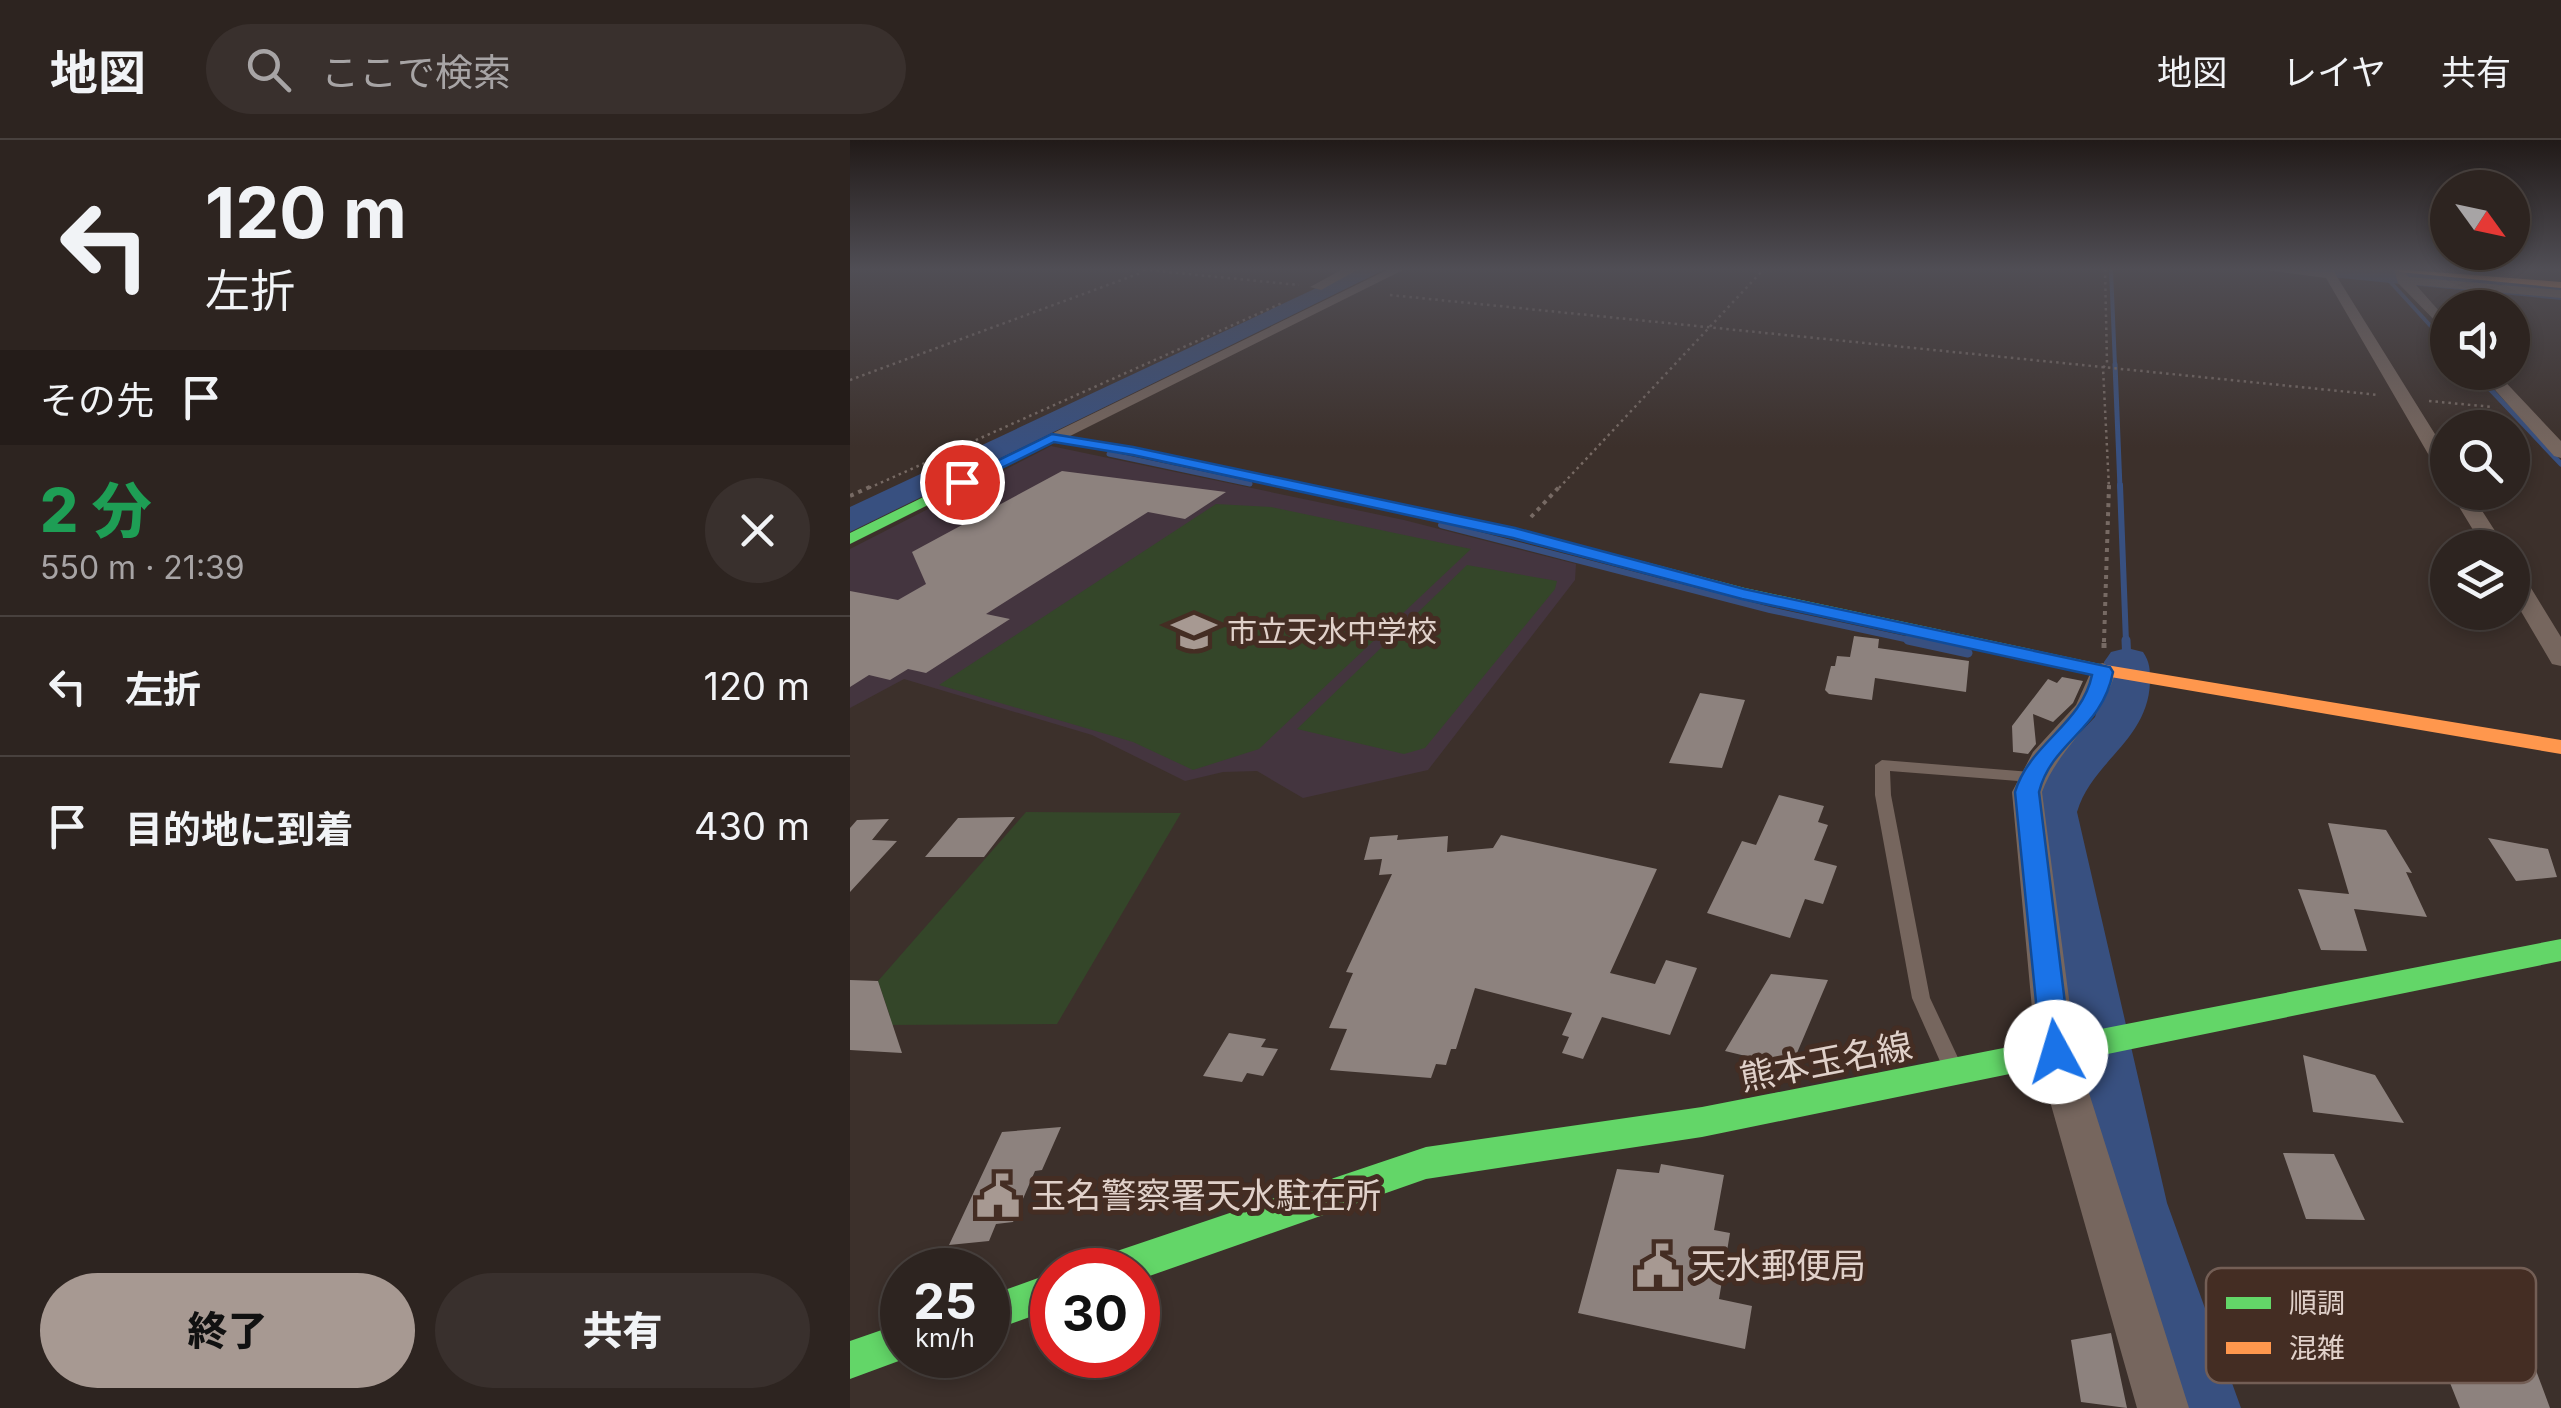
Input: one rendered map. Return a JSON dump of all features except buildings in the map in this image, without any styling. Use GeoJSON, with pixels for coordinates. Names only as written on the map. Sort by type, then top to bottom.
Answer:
{"type":"FeatureCollection","features":[{"type":"Feature","properties":{"kind":"main road"},"geometry":{"type":"LineString","coordinates":[[850,539],[1052,438],[1150,454],[1515,533],[1742,594],[2109,672],[2561,746]]}},
{"type":"Feature","properties":{"kind":"main road","name":"熊本玉名線"},"geometry":{"type":"LineString","coordinates":[[1160,1254],[1426,1162],[1702,1122],[2148,1034],[2365,986],[2561,950]]}},
{"type":"Feature","properties":{"kind":"main road"},"geometry":{"type":"LineString","coordinates":[[850,1360],[880,1350]]}},
{"type":"Feature","properties":{"kind":"street"},"geometry":{"type":"LineString","coordinates":[[1052,438],[1280,328]]}},
{"type":"Feature","properties":{"kind":"street"},"geometry":{"type":"LineString","coordinates":[[2362,328],[2430,440]]}},
{"type":"Feature","properties":{"kind":"street"},"geometry":{"type":"LineString","coordinates":[[2503,390],[2521,410]]}},
{"type":"Feature","properties":{"kind":"street"},"geometry":{"type":"LineString","coordinates":[[2530,419],[2561,452]]}},
{"type":"Feature","properties":{"kind":"street"},"geometry":{"type":"LineString","coordinates":[[2530,605],[2561,658]]}},
{"type":"Feature","properties":{"kind":"street"},"geometry":{"type":"LineString","coordinates":[[2109,672],[2087,713],[2050,749],[2031,778],[2027,792],[2070,1049],[2163,1408]]}},
{"type":"Feature","properties":{"kind":"lane"},"geometry":{"type":"LineString","coordinates":[[1954,1072],[1921,998],[1883,795],[1882,765],[2031,778]]}},
{"type":"Feature","properties":{"kind":"path"},"geometry":{"type":"LineString","coordinates":[[850,380],[991,328]]}},
{"type":"Feature","properties":{"kind":"path"},"geometry":{"type":"LineString","coordinates":[[850,496],[1224,328]]}},
{"type":"Feature","properties":{"kind":"path"},"geometry":{"type":"LineString","coordinates":[[1515,533],[1707,328]]}},
{"type":"Feature","properties":{"kind":"path"},"geometry":{"type":"LineString","coordinates":[[1719,328],[2521,410]]}},
{"type":"Feature","properties":{"kind":"path"},"geometry":{"type":"LineString","coordinates":[[2106,328],[2103,368],[2110,501],[2109,672]]}},
{"type":"Feature","properties":{"kind":"shaded area","name":"市立天水中学校"},"geometry":{"type":"Polygon","coordinates":[[[1051,446],[1404,520],[1576,564],[1575,580],[1428,770],[1303,798],[1257,771],[1223,772],[1185,781],[1092,735],[904,679],[850,708],[850,549],[1051,446]]]}},
{"type":"Feature","properties":{"kind":"green space"},"geometry":{"type":"Polygon","coordinates":[[[1216,504],[1271,507],[1471,549],[1259,749],[1193,770],[1133,742],[939,685],[1216,504]]]}},
{"type":"Feature","properties":{"kind":"green space"},"geometry":{"type":"Polygon","coordinates":[[[1467,565],[1557,581],[1555,589],[1425,748],[1404,754],[1297,729],[1467,565]]]}},
{"type":"Feature","properties":{"kind":"green space"},"geometry":{"type":"Polygon","coordinates":[[[1026,812],[1181,813],[1057,1024],[884,1025],[890,1016],[878,981],[1026,812]]]}},
{"type":"Feature","properties":{"kind":"waterway"},"geometry":{"type":"LineString","coordinates":[[850,521],[1252,328]]}},
{"type":"Feature","properties":{"kind":"waterway"},"geometry":{"type":"LineString","coordinates":[[2113,328],[2115,366]]}},
{"type":"Feature","properties":{"kind":"waterway"},"geometry":{"type":"LineString","coordinates":[[2115,364],[2120,488]]}},
{"type":"Feature","properties":{"kind":"waterway"},"geometry":{"type":"LineString","coordinates":[[2491,390],[2561,464]]}},
{"type":"Feature","properties":{"kind":"waterway"},"geometry":{"type":"LineString","coordinates":[[1023,435],[1033,438]]}},
{"type":"Feature","properties":{"kind":"waterway"},"geometry":{"type":"LineString","coordinates":[[1109,454],[1250,484]]}},
{"type":"Feature","properties":{"kind":"waterway"},"geometry":{"type":"LineString","coordinates":[[2120,485],[2126,642]]}},
{"type":"Feature","properties":{"kind":"waterway"},"geometry":{"type":"LineString","coordinates":[[1441,525],[1770,610],[1919,642]]}},
{"type":"Feature","properties":{"kind":"waterway"},"geometry":{"type":"LineString","coordinates":[[1908,640],[1968,653]]}},
{"type":"Feature","properties":{"kind":"waterway"},"geometry":{"type":"LineString","coordinates":[[2126,640],[2127,662]]}},
{"type":"Feature","properties":{"kind":"waterway"},"geometry":{"type":"LineString","coordinates":[[2127,662],[2125,697],[2119,717],[2112,730],[2062,783],[2050,812],[2128,1203],[2195,1408]]}},
{"type":"Feature","properties":{"kind":"traffic: fast"},"geometry":{"type":"LineString","coordinates":[[850,539],[1052,438],[1133,451],[1515,533],[1743,593],[2100,670]]}},
{"type":"Feature","properties":{"kind":"traffic: fast"},"geometry":{"type":"LineString","coordinates":[[1160,1254],[1426,1163],[1702,1122],[2561,950]]}},
{"type":"Feature","properties":{"kind":"traffic: fast"},"geometry":{"type":"LineString","coordinates":[[1010,1306],[1030,1299]]}},
{"type":"Feature","properties":{"kind":"traffic: fast"},"geometry":{"type":"LineString","coordinates":[[850,1360],[880,1350]]}},
{"type":"Feature","properties":{"kind":"traffic: slow"},"geometry":{"type":"LineString","coordinates":[[2100,670],[2561,747]]}},
{"type":"Feature","properties":{"kind":"place","name":"市立天水中学校"},"geometry":{"type":"Point","coordinates":[1194,632]}},
{"type":"Feature","properties":{"kind":"place","name":"玉名警察署天水駐在所"},"geometry":{"type":"Point","coordinates":[998,1196]}},
{"type":"Feature","properties":{"kind":"place","name":"天水郵便局"},"geometry":{"type":"Point","coordinates":[1658,1266]}},
{"type":"Feature","properties":{"kind":"route"},"geometry":{"type":"LineString","coordinates":[[962,482],[1052,438],[1133,451],[1515,533],[1742,594],[2103,672],[2098,696],[2087,713],[2050,749],[2031,778],[2027,792],[2056,1052]]}}]}
